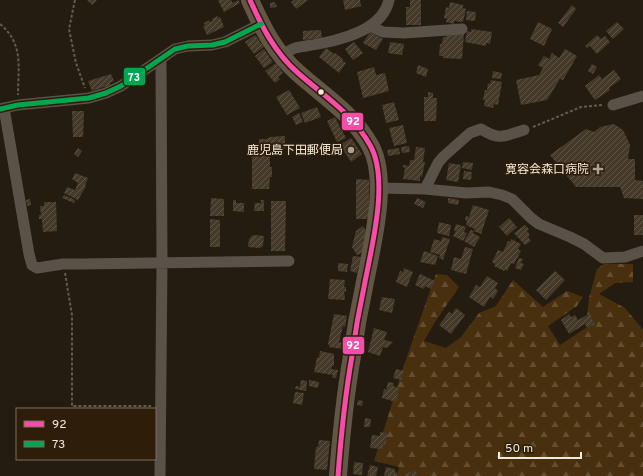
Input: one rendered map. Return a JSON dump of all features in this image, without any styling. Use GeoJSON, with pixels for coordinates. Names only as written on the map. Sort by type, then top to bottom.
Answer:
{"type":"FeatureCollection","features":[{"type":"Feature","properties":{"kind":"main road"},"geometry":{"type":"LineString","coordinates":[[250,0],[261,24],[281,55],[297,72],[346,112],[371,146],[377,163],[379,188],[371,253],[342,420],[338,476]]}},
{"type":"Feature","properties":{"kind":"street"},"geometry":{"type":"LineString","coordinates":[[281,55],[296,48],[325,43],[354,34],[370,26],[379,20],[388,9],[389,0]]}},
{"type":"Feature","properties":{"kind":"street"},"geometry":{"type":"LineString","coordinates":[[261,24],[225,42],[175,49],[121,86],[106,93],[89,98],[2,108],[29,254],[32,265],[37,268],[63,264],[289,261]]}},
{"type":"Feature","properties":{"kind":"street"},"geometry":{"type":"LineString","coordinates":[[370,26],[383,32],[404,33],[462,28]]}},
{"type":"Feature","properties":{"kind":"street"},"geometry":{"type":"LineString","coordinates":[[160,476],[162,263],[161,59]]}},
{"type":"Feature","properties":{"kind":"street"},"geometry":{"type":"LineString","coordinates":[[613,105],[643,96]]}},
{"type":"Feature","properties":{"kind":"street"},"geometry":{"type":"LineString","coordinates":[[425,189],[438,162],[470,133],[481,129],[498,137],[524,130]]}},
{"type":"Feature","properties":{"kind":"street"},"geometry":{"type":"LineString","coordinates":[[379,188],[425,189],[466,193],[489,192],[502,195],[512,199],[539,224],[584,244],[603,258],[625,257],[643,251]]}},
{"type":"Feature","properties":{"kind":"path"},"geometry":{"type":"LineString","coordinates":[[75,0],[69,28],[76,62],[89,98]]}},
{"type":"Feature","properties":{"kind":"path"},"geometry":{"type":"LineString","coordinates":[[0,24],[14,40],[18,54],[18,105]]}},
{"type":"Feature","properties":{"kind":"path"},"geometry":{"type":"LineString","coordinates":[[524,130],[581,107],[613,105]]}},
{"type":"Feature","properties":{"kind":"path"},"geometry":{"type":"LineString","coordinates":[[63,264],[72,315],[72,406],[160,406]]}},
{"type":"Feature","properties":{"kind":"green space"},"geometry":{"type":"Polygon","coordinates":[[[604,264],[633,264],[633,282],[615,283],[599,294],[625,308],[643,330],[643,476],[397,476],[399,467],[374,461],[403,368],[436,274],[447,275],[459,287],[424,341],[446,348],[461,337],[479,313],[496,306],[513,280],[543,307],[567,291],[583,297],[577,306],[548,326],[560,345],[586,328],[589,298],[597,269],[604,264]]]}},
{"type":"Feature","properties":{"kind":"building"},"geometry":{"type":"Polygon","coordinates":[[[87,0],[97,0],[92,5],[87,0]]]}},
{"type":"Feature","properties":{"kind":"building"},"geometry":{"type":"Polygon","coordinates":[[[218,0],[231,0],[233,3],[238,0],[240,3],[224,12],[218,0]]]}},
{"type":"Feature","properties":{"kind":"building"},"geometry":{"type":"Polygon","coordinates":[[[294,0],[308,0],[296,9],[291,2],[294,0]]]}},
{"type":"Feature","properties":{"kind":"building"},"geometry":{"type":"Polygon","coordinates":[[[343,0],[360,0],[361,6],[345,10],[343,0]]]}},
{"type":"Feature","properties":{"kind":"building"},"geometry":{"type":"Polygon","coordinates":[[[410,0],[421,0],[421,25],[406,25],[406,7],[410,7],[410,0]]]}},
{"type":"Feature","properties":{"kind":"building"},"geometry":{"type":"Polygon","coordinates":[[[275,2],[277,7],[270,8],[270,3],[275,2]]]}},
{"type":"Feature","properties":{"kind":"building"},"geometry":{"type":"Polygon","coordinates":[[[450,2],[463,5],[463,8],[466,9],[463,22],[454,21],[454,24],[446,22],[447,19],[444,18],[446,7],[449,8],[450,2]]]}},
{"type":"Feature","properties":{"kind":"building"},"geometry":{"type":"Polygon","coordinates":[[[572,5],[576,9],[563,27],[558,23],[572,5]]]}},
{"type":"Feature","properties":{"kind":"building"},"geometry":{"type":"Polygon","coordinates":[[[467,11],[476,12],[475,21],[466,20],[467,11]]]}},
{"type":"Feature","properties":{"kind":"building"},"geometry":{"type":"Polygon","coordinates":[[[217,16],[218,18],[220,17],[224,27],[207,35],[203,26],[205,25],[204,23],[209,20],[210,22],[213,21],[212,19],[217,16]]]}},
{"type":"Feature","properties":{"kind":"building"},"geometry":{"type":"Polygon","coordinates":[[[538,22],[552,29],[544,46],[530,39],[538,22]]]}},
{"type":"Feature","properties":{"kind":"building"},"geometry":{"type":"Polygon","coordinates":[[[617,22],[624,29],[613,39],[606,31],[617,22]]]}},
{"type":"Feature","properties":{"kind":"building"},"geometry":{"type":"Polygon","coordinates":[[[471,29],[492,32],[490,44],[486,43],[486,46],[465,42],[467,31],[471,32],[471,29]]]}},
{"type":"Feature","properties":{"kind":"building"},"geometry":{"type":"Polygon","coordinates":[[[321,30],[322,38],[303,40],[303,31],[321,30]]]}},
{"type":"Feature","properties":{"kind":"building"},"geometry":{"type":"Polygon","coordinates":[[[370,32],[383,39],[376,50],[363,43],[370,32]]]}},
{"type":"Feature","properties":{"kind":"building"},"geometry":{"type":"Polygon","coordinates":[[[447,32],[464,33],[462,59],[443,58],[443,56],[439,56],[440,44],[442,44],[443,37],[446,37],[447,32]]]}},
{"type":"Feature","properties":{"kind":"building"},"geometry":{"type":"Polygon","coordinates":[[[255,35],[264,47],[254,54],[245,42],[255,35]]]}},
{"type":"Feature","properties":{"kind":"building"},"geometry":{"type":"Polygon","coordinates":[[[597,35],[601,39],[605,36],[610,42],[597,54],[590,46],[587,48],[585,46],[597,35]]]}},
{"type":"Feature","properties":{"kind":"building"},"geometry":{"type":"Polygon","coordinates":[[[354,42],[363,53],[353,60],[345,49],[354,42]]]}},
{"type":"Feature","properties":{"kind":"building"},"geometry":{"type":"Polygon","coordinates":[[[390,42],[404,44],[402,55],[388,53],[390,42]]]}},
{"type":"Feature","properties":{"kind":"building"},"geometry":{"type":"Polygon","coordinates":[[[326,48],[343,59],[342,60],[346,63],[339,73],[319,57],[326,48]]]}},
{"type":"Feature","properties":{"kind":"building"},"geometry":{"type":"Polygon","coordinates":[[[264,49],[273,62],[264,68],[255,56],[264,49]]]}},
{"type":"Feature","properties":{"kind":"building"},"geometry":{"type":"Polygon","coordinates":[[[565,49],[577,56],[563,80],[560,79],[547,100],[521,105],[516,80],[539,75],[543,68],[538,65],[544,56],[549,59],[552,53],[559,58],[565,49]]]}},
{"type":"Feature","properties":{"kind":"building"},"geometry":{"type":"Polygon","coordinates":[[[276,63],[283,73],[278,77],[280,79],[275,83],[265,71],[276,63]]]}},
{"type":"Feature","properties":{"kind":"building"},"geometry":{"type":"Polygon","coordinates":[[[592,64],[597,67],[593,74],[588,71],[592,64]]]}},
{"type":"Feature","properties":{"kind":"building"},"geometry":{"type":"Polygon","coordinates":[[[418,65],[428,69],[426,77],[416,73],[418,65]]]}},
{"type":"Feature","properties":{"kind":"building"},"geometry":{"type":"Polygon","coordinates":[[[374,67],[376,75],[385,73],[389,91],[363,98],[357,72],[374,67]]]}},
{"type":"Feature","properties":{"kind":"building"},"geometry":{"type":"Polygon","coordinates":[[[614,70],[621,79],[609,88],[610,90],[595,100],[585,86],[599,75],[602,79],[614,70]]]}},
{"type":"Feature","properties":{"kind":"building"},"geometry":{"type":"Polygon","coordinates":[[[493,71],[502,73],[501,79],[492,78],[493,71]]]}},
{"type":"Feature","properties":{"kind":"building"},"geometry":{"type":"Polygon","coordinates":[[[111,74],[114,81],[110,83],[110,85],[92,91],[88,81],[111,74]]]}},
{"type":"Feature","properties":{"kind":"building"},"geometry":{"type":"Polygon","coordinates":[[[491,80],[502,82],[498,105],[494,104],[493,108],[484,106],[485,100],[483,100],[485,90],[487,90],[488,83],[490,84],[491,80]]]}},
{"type":"Feature","properties":{"kind":"building"},"geometry":{"type":"Polygon","coordinates":[[[289,90],[300,108],[287,115],[276,97],[289,90]]]}},
{"type":"Feature","properties":{"kind":"building"},"geometry":{"type":"Polygon","coordinates":[[[428,92],[433,93],[433,98],[437,98],[436,121],[424,121],[424,97],[428,97],[428,92]]]}},
{"type":"Feature","properties":{"kind":"building"},"geometry":{"type":"Polygon","coordinates":[[[394,102],[399,120],[386,123],[382,105],[394,102]]]}},
{"type":"Feature","properties":{"kind":"building"},"geometry":{"type":"Polygon","coordinates":[[[317,107],[321,117],[305,123],[301,113],[317,107]]]}},
{"type":"Feature","properties":{"kind":"building"},"geometry":{"type":"Polygon","coordinates":[[[72,111],[84,111],[83,137],[73,137],[72,111]]]}},
{"type":"Feature","properties":{"kind":"building"},"geometry":{"type":"Polygon","coordinates":[[[299,113],[303,122],[296,125],[292,117],[299,113]]]}},
{"type":"Feature","properties":{"kind":"building"},"geometry":{"type":"Polygon","coordinates":[[[335,117],[346,138],[337,142],[327,121],[335,117]]]}},
{"type":"Feature","properties":{"kind":"building","name":"寛容会森口病院"},"geometry":{"type":"Polygon","coordinates":[[[614,124],[623,130],[630,145],[628,159],[635,159],[635,180],[643,181],[643,199],[624,198],[620,187],[576,187],[550,155],[586,129],[594,132],[600,127],[614,124]]]}},
{"type":"Feature","properties":{"kind":"building"},"geometry":{"type":"Polygon","coordinates":[[[403,125],[407,143],[394,146],[389,128],[403,125]]]}},
{"type":"Feature","properties":{"kind":"building"},"geometry":{"type":"Polygon","coordinates":[[[285,136],[285,149],[259,149],[259,139],[285,136]]]}},
{"type":"Feature","properties":{"kind":"building","name":"鹿児島下田郵便局"},"geometry":{"type":"Polygon","coordinates":[[[351,138],[362,154],[351,162],[340,145],[351,138]]]}},
{"type":"Feature","properties":{"kind":"building"},"geometry":{"type":"Polygon","coordinates":[[[409,146],[410,152],[402,153],[401,147],[409,146]]]}},
{"type":"Feature","properties":{"kind":"building"},"geometry":{"type":"Polygon","coordinates":[[[416,147],[425,148],[423,162],[425,162],[422,177],[420,176],[420,181],[403,179],[405,168],[403,165],[409,166],[410,160],[414,160],[416,147]]]}},
{"type":"Feature","properties":{"kind":"building"},"geometry":{"type":"Polygon","coordinates":[[[78,148],[82,151],[78,157],[74,154],[78,148]]]}},
{"type":"Feature","properties":{"kind":"building"},"geometry":{"type":"Polygon","coordinates":[[[399,148],[400,154],[388,156],[387,150],[399,148]]]}},
{"type":"Feature","properties":{"kind":"building"},"geometry":{"type":"Polygon","coordinates":[[[252,155],[270,156],[272,177],[270,177],[269,189],[252,189],[252,155]]]}},
{"type":"Feature","properties":{"kind":"building"},"geometry":{"type":"Polygon","coordinates":[[[463,162],[473,163],[472,170],[462,168],[463,162]]]}},
{"type":"Feature","properties":{"kind":"building"},"geometry":{"type":"Polygon","coordinates":[[[449,163],[461,165],[458,182],[446,180],[449,163]]]}},
{"type":"Feature","properties":{"kind":"building"},"geometry":{"type":"Polygon","coordinates":[[[464,171],[472,172],[471,180],[463,179],[464,171]]]}},
{"type":"Feature","properties":{"kind":"building"},"geometry":{"type":"Polygon","coordinates":[[[75,173],[88,178],[86,186],[78,200],[64,193],[67,187],[75,190],[78,183],[72,179],[75,173]]]}},
{"type":"Feature","properties":{"kind":"building"},"geometry":{"type":"Polygon","coordinates":[[[356,179],[369,180],[369,219],[356,219],[356,179]]]}},
{"type":"Feature","properties":{"kind":"building"},"geometry":{"type":"Polygon","coordinates":[[[64,195],[75,200],[74,203],[62,198],[64,195]]]}},
{"type":"Feature","properties":{"kind":"building"},"geometry":{"type":"Polygon","coordinates":[[[211,198],[224,199],[224,216],[210,216],[211,198]]]}},
{"type":"Feature","properties":{"kind":"building"},"geometry":{"type":"Polygon","coordinates":[[[417,198],[426,202],[423,208],[414,204],[417,198]]]}},
{"type":"Feature","properties":{"kind":"building"},"geometry":{"type":"Polygon","coordinates":[[[448,198],[459,200],[458,205],[448,203],[448,198]]]}},
{"type":"Feature","properties":{"kind":"building"},"geometry":{"type":"Polygon","coordinates":[[[30,199],[31,205],[27,206],[26,200],[30,199]]]}},
{"type":"Feature","properties":{"kind":"building"},"geometry":{"type":"Polygon","coordinates":[[[233,200],[236,200],[236,203],[244,203],[244,212],[233,211],[233,200]]]}},
{"type":"Feature","properties":{"kind":"building"},"geometry":{"type":"Polygon","coordinates":[[[261,200],[264,200],[264,211],[254,211],[255,203],[261,203],[261,200]]]}},
{"type":"Feature","properties":{"kind":"building"},"geometry":{"type":"Polygon","coordinates":[[[271,201],[286,201],[285,251],[271,251],[271,201]]]}},
{"type":"Feature","properties":{"kind":"building"},"geometry":{"type":"Polygon","coordinates":[[[44,202],[56,202],[57,231],[43,232],[42,219],[39,219],[39,215],[41,215],[40,206],[44,206],[44,202]]]}},
{"type":"Feature","properties":{"kind":"building"},"geometry":{"type":"Polygon","coordinates":[[[473,205],[489,210],[481,234],[474,231],[475,229],[466,225],[466,216],[469,217],[473,205]]]}},
{"type":"Feature","properties":{"kind":"building"},"geometry":{"type":"Polygon","coordinates":[[[634,215],[643,215],[643,235],[634,235],[634,215]]]}},
{"type":"Feature","properties":{"kind":"building"},"geometry":{"type":"Polygon","coordinates":[[[509,218],[517,227],[507,236],[499,227],[509,218]]]}},
{"type":"Feature","properties":{"kind":"building"},"geometry":{"type":"Polygon","coordinates":[[[210,219],[220,220],[220,247],[210,247],[210,219]]]}},
{"type":"Feature","properties":{"kind":"building"},"geometry":{"type":"Polygon","coordinates":[[[439,222],[451,225],[449,236],[437,233],[439,222]]]}},
{"type":"Feature","properties":{"kind":"building"},"geometry":{"type":"Polygon","coordinates":[[[456,224],[466,227],[464,232],[467,233],[463,241],[453,236],[456,231],[454,231],[456,224]]]}},
{"type":"Feature","properties":{"kind":"building"},"geometry":{"type":"Polygon","coordinates":[[[525,225],[529,229],[527,231],[530,235],[528,237],[531,241],[525,245],[514,233],[525,225]]]}},
{"type":"Feature","properties":{"kind":"building"},"geometry":{"type":"Polygon","coordinates":[[[363,226],[367,233],[362,253],[357,255],[352,247],[356,231],[363,226]]]}},
{"type":"Feature","properties":{"kind":"building"},"geometry":{"type":"Polygon","coordinates":[[[471,230],[480,237],[474,247],[464,241],[471,230]]]}},
{"type":"Feature","properties":{"kind":"building"},"geometry":{"type":"Polygon","coordinates":[[[253,235],[264,236],[263,246],[260,248],[248,247],[249,239],[253,235]]]}},
{"type":"Feature","properties":{"kind":"building"},"geometry":{"type":"Polygon","coordinates":[[[442,237],[450,239],[443,260],[439,258],[440,255],[430,252],[434,239],[441,241],[442,237]]]}},
{"type":"Feature","properties":{"kind":"building"},"geometry":{"type":"Polygon","coordinates":[[[511,239],[521,244],[518,249],[521,251],[514,264],[511,263],[507,271],[505,269],[504,271],[494,266],[495,264],[492,262],[498,250],[503,252],[508,241],[510,242],[511,239]]]}},
{"type":"Feature","properties":{"kind":"building"},"geometry":{"type":"Polygon","coordinates":[[[465,247],[473,249],[466,274],[451,270],[454,257],[461,259],[465,247]]]}},
{"type":"Feature","properties":{"kind":"building"},"geometry":{"type":"Polygon","coordinates":[[[424,251],[438,256],[435,265],[420,262],[424,251]]]}},
{"type":"Feature","properties":{"kind":"building"},"geometry":{"type":"Polygon","coordinates":[[[353,256],[361,257],[357,273],[350,271],[353,256]]]}},
{"type":"Feature","properties":{"kind":"building"},"geometry":{"type":"Polygon","coordinates":[[[519,258],[523,259],[521,263],[524,264],[521,270],[515,268],[519,258]]]}},
{"type":"Feature","properties":{"kind":"building"},"geometry":{"type":"Polygon","coordinates":[[[338,263],[348,264],[347,272],[338,271],[338,263]]]}},
{"type":"Feature","properties":{"kind":"building"},"geometry":{"type":"Polygon","coordinates":[[[404,268],[413,272],[407,287],[396,282],[400,271],[403,272],[404,268]]]}},
{"type":"Feature","properties":{"kind":"building"},"geometry":{"type":"Polygon","coordinates":[[[555,271],[565,280],[546,300],[536,290],[555,271]]]}},
{"type":"Feature","properties":{"kind":"building"},"geometry":{"type":"Polygon","coordinates":[[[420,274],[435,281],[431,289],[425,286],[424,289],[415,285],[420,274]]]}},
{"type":"Feature","properties":{"kind":"building"},"geometry":{"type":"Polygon","coordinates":[[[487,276],[498,283],[495,288],[498,291],[493,299],[490,297],[484,307],[469,297],[476,285],[480,287],[487,276]]]}},
{"type":"Feature","properties":{"kind":"building"},"geometry":{"type":"Polygon","coordinates":[[[330,279],[345,280],[345,300],[328,299],[330,279]]]}},
{"type":"Feature","properties":{"kind":"building"},"geometry":{"type":"Polygon","coordinates":[[[382,297],[395,299],[392,313],[379,310],[382,297]]]}},
{"type":"Feature","properties":{"kind":"building"},"geometry":{"type":"Polygon","coordinates":[[[456,308],[465,315],[451,334],[439,325],[449,312],[452,314],[456,308]]]}},
{"type":"Feature","properties":{"kind":"building"},"geometry":{"type":"Polygon","coordinates":[[[334,314],[347,316],[345,327],[343,326],[339,342],[343,343],[342,349],[329,347],[328,344],[334,314]]]}},
{"type":"Feature","properties":{"kind":"building"},"geometry":{"type":"Polygon","coordinates":[[[569,314],[571,317],[575,315],[578,320],[589,314],[595,324],[588,328],[585,324],[569,334],[561,320],[569,314]]]}},
{"type":"Feature","properties":{"kind":"building"},"geometry":{"type":"Polygon","coordinates":[[[374,328],[387,332],[384,340],[393,342],[387,348],[383,347],[380,356],[368,352],[374,328]]]}},
{"type":"Feature","properties":{"kind":"building"},"geometry":{"type":"Polygon","coordinates":[[[320,351],[334,354],[334,366],[332,366],[331,369],[338,370],[336,378],[332,378],[333,375],[314,372],[317,357],[319,358],[320,351]]]}},
{"type":"Feature","properties":{"kind":"building"},"geometry":{"type":"Polygon","coordinates":[[[396,369],[404,371],[401,380],[393,378],[396,369]]]}},
{"type":"Feature","properties":{"kind":"building"},"geometry":{"type":"Polygon","coordinates":[[[301,380],[307,381],[306,391],[295,389],[296,386],[300,387],[301,380]]]}},
{"type":"Feature","properties":{"kind":"building"},"geometry":{"type":"Polygon","coordinates":[[[309,380],[319,382],[318,388],[309,386],[309,380]]]}},
{"type":"Feature","properties":{"kind":"building"},"geometry":{"type":"Polygon","coordinates":[[[388,382],[394,383],[393,386],[399,388],[396,402],[382,398],[384,389],[386,390],[388,382]]]}},
{"type":"Feature","properties":{"kind":"building"},"geometry":{"type":"Polygon","coordinates":[[[295,392],[304,393],[302,405],[293,403],[295,392]]]}},
{"type":"Feature","properties":{"kind":"building"},"geometry":{"type":"Polygon","coordinates":[[[358,400],[363,401],[362,406],[357,405],[358,400]]]}},
{"type":"Feature","properties":{"kind":"building"},"geometry":{"type":"Polygon","coordinates":[[[365,418],[371,419],[370,427],[364,427],[365,418]]]}},
{"type":"Feature","properties":{"kind":"building"},"geometry":{"type":"Polygon","coordinates":[[[380,432],[387,433],[386,444],[383,444],[383,449],[370,448],[372,435],[380,436],[380,432]]]}},
{"type":"Feature","properties":{"kind":"building"},"geometry":{"type":"Polygon","coordinates":[[[319,440],[330,441],[327,470],[314,469],[316,447],[318,447],[319,440]]]}},
{"type":"Feature","properties":{"kind":"building"},"geometry":{"type":"Polygon","coordinates":[[[354,462],[363,463],[362,475],[353,474],[354,462]]]}},
{"type":"Feature","properties":{"kind":"building"},"geometry":{"type":"Polygon","coordinates":[[[370,465],[378,467],[376,476],[367,476],[370,465]]]}},
{"type":"Feature","properties":{"kind":"building"},"geometry":{"type":"Polygon","coordinates":[[[386,467],[394,469],[398,476],[384,476],[386,467]]]}},
{"type":"Feature","properties":{"kind":"building"},"geometry":{"type":"Polygon","coordinates":[[[415,470],[418,476],[404,475],[415,470]]]}},
{"type":"Feature","properties":{"kind":"transit line","name":"92"},"geometry":{"type":"LineString","coordinates":[[250,0],[264,30],[282,57],[355,123],[370,145],[376,160],[379,195],[377,215],[371,254],[357,322],[344,416],[338,476]]}},
{"type":"Feature","properties":{"kind":"transit line","name":"73"},"geometry":{"type":"LineString","coordinates":[[0,109],[18,105],[89,98],[106,93],[121,86],[175,49],[225,42],[261,24]]}},
{"type":"Feature","properties":{"kind":"place","name":"鹿児島下田郵便局"},"geometry":{"type":"Point","coordinates":[351,150]}},
{"type":"Feature","properties":{"kind":"place","name":"寛容会森口病院"},"geometry":{"type":"Point","coordinates":[598,169]}}]}
